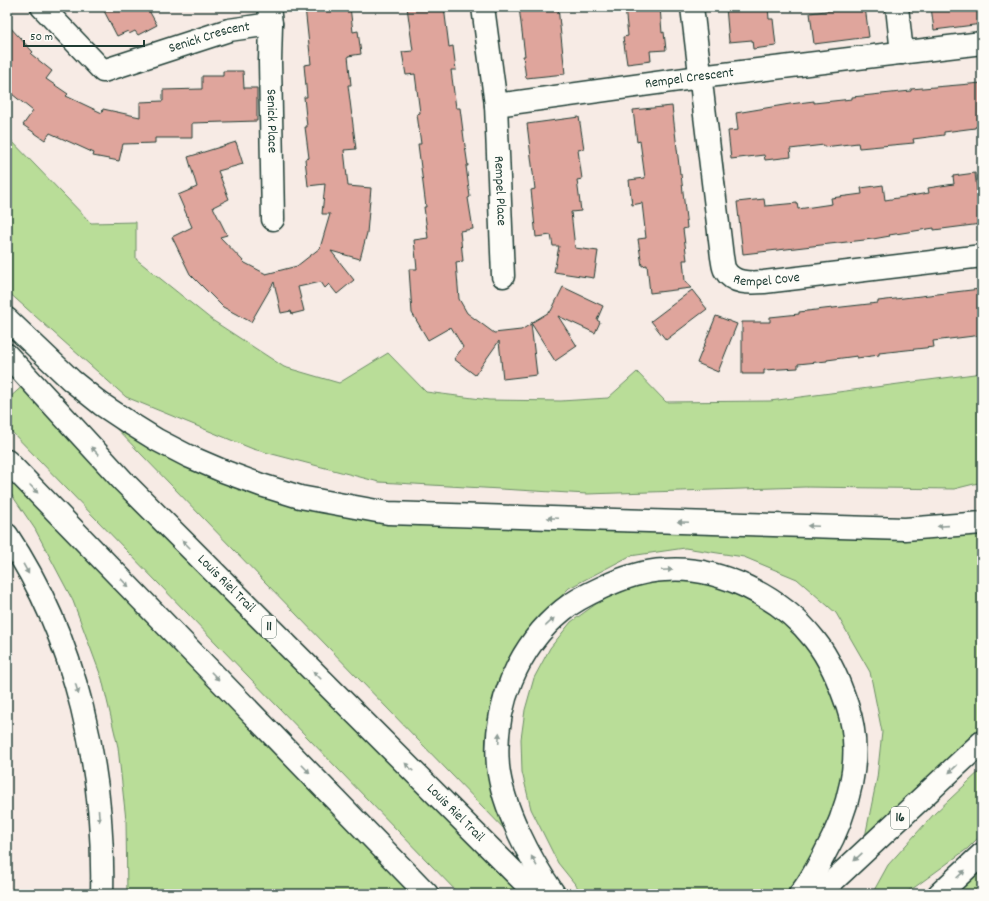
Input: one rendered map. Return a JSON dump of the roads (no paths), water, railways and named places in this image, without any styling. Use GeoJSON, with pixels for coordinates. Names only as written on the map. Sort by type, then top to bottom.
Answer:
{"type":"FeatureCollection","features":[{"type":"Feature","properties":{"kind":"main road","name":"Senick Crescent"},"geometry":{"type":"LineString","coordinates":[[42,7],[103,71],[270,15]]}},
{"type":"Feature","properties":{"kind":"main road"},"geometry":{"type":"LineString","coordinates":[[483,7],[496,105]]}},
{"type":"Feature","properties":{"kind":"main road","name":"Rempel Cove"},"geometry":{"type":"LineString","coordinates":[[692,7],[722,257],[725,270],[734,279],[749,283],[764,282],[982,256]]}},
{"type":"Feature","properties":{"kind":"main road"},"geometry":{"type":"LineString","coordinates":[[897,7],[902,53]]}},
{"type":"Feature","properties":{"kind":"main road","name":"Senick Place"},"geometry":{"type":"LineString","coordinates":[[270,15],[273,219]]}},
{"type":"Feature","properties":{"kind":"main road","name":"Rempel Crescent"},"geometry":{"type":"LineString","coordinates":[[496,105],[700,77],[982,43]]}},
{"type":"Feature","properties":{"kind":"main road","name":"Rempel Place"},"geometry":{"type":"LineString","coordinates":[[496,105],[503,276]]}},
{"type":"Feature","properties":{"kind":"main road"},"geometry":{"type":"LineString","coordinates":[[7,319],[71,380],[95,399],[157,440],[188,456],[223,471],[300,497],[388,513],[402,514],[905,529],[982,523]]}},
{"type":"Feature","properties":{"kind":"main road","name":"Louis Riel Trail"},"geometry":{"type":"LineString","coordinates":[[7,355],[124,482],[536,894]]}},
{"type":"Feature","properties":{"kind":"main road"},"geometry":{"type":"LineString","coordinates":[[7,461],[428,894]]}},
{"type":"Feature","properties":{"kind":"main road"},"geometry":{"type":"LineString","coordinates":[[7,535],[30,575],[49,613],[64,649],[77,689],[95,769],[102,858],[102,894]]}},
{"type":"Feature","properties":{"kind":"main road"},"geometry":{"type":"LineString","coordinates":[[554,894],[546,883],[516,825],[504,796],[498,767],[498,738],[502,710],[511,680],[526,651],[543,629],[564,610],[587,595],[611,584],[636,575],[664,570],[691,571],[716,576],[744,585],[769,598],[792,616],[814,638],[830,662],[850,713],[854,739],[854,766],[850,793],[831,843],[818,868],[800,894]]}},
{"type":"Feature","properties":{"kind":"main road","name":"16"},"geometry":{"type":"LineString","coordinates":[[819,894],[982,742]]}},
{"type":"Feature","properties":{"kind":"main road"},"geometry":{"type":"LineString","coordinates":[[939,894],[982,854]]}}]}
